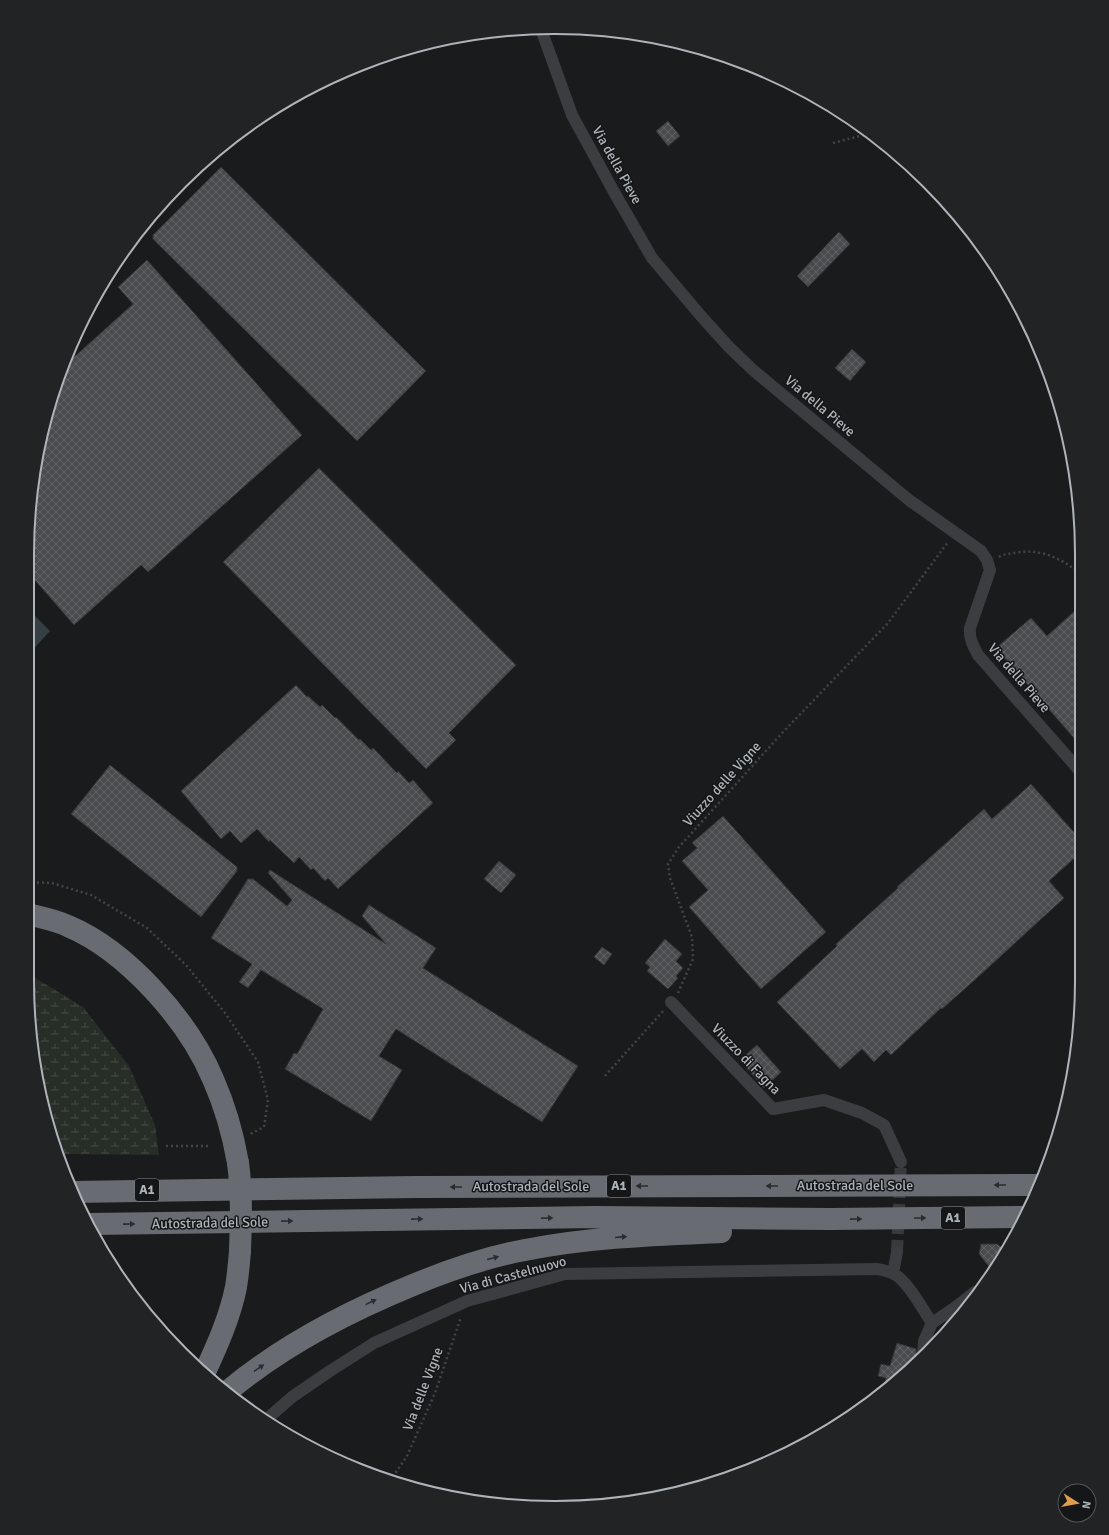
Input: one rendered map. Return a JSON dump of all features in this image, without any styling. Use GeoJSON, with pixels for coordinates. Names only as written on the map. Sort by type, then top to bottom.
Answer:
{"type":"FeatureCollection","features":[{"type":"Feature","properties":{"kind":"highway"},"geometry":{"type":"LineString","coordinates":[[34,916],[67,926],[89,937],[117,956],[143,979],[164,1002],[198,1050],[213,1077],[223,1103],[234,1137],[230,1207],[236,1288],[217,1346],[207,1368]]}},
{"type":"Feature","properties":{"kind":"highway"},"geometry":{"type":"LineString","coordinates":[[34,926],[76,943],[104,962],[131,984],[154,1010],[185,1052],[199,1078],[232,1164]]}},
{"type":"Feature","properties":{"kind":"highway"},"geometry":{"type":"LineString","coordinates":[[73,1178],[79,1178],[93,1191]]}},
{"type":"Feature","properties":{"kind":"highway","name":"Autostrada del Sole"},"geometry":{"type":"LineString","coordinates":[[79,1192],[417,1187],[1033,1184]]}},
{"type":"Feature","properties":{"kind":"highway","name":"Autostrada del Sole"},"geometry":{"type":"LineString","coordinates":[[95,1224],[596,1217],[831,1219],[1018,1217]]}},
{"type":"Feature","properties":{"kind":"highway"},"geometry":{"type":"LineString","coordinates":[[232,1388],[286,1349],[336,1320],[376,1300],[442,1273],[490,1258],[524,1250],[592,1239],[643,1235],[787,1230],[831,1219]]}},
{"type":"Feature","properties":{"kind":"highway"},"geometry":{"type":"LineString","coordinates":[[197,1359],[207,1340],[217,1312],[225,1276],[234,1250]]}},
{"type":"Feature","properties":{"kind":"street","name":"Via della Pieve"},"geometry":{"type":"LineString","coordinates":[[543,34],[572,115],[614,192],[652,258],[701,316],[729,347],[753,370],[909,500],[981,551],[990,570],[970,628],[969,638],[978,655],[1075,765]]}},
{"type":"Feature","properties":{"kind":"street","name":"Viuzzo di Fagna"},"geometry":{"type":"LineString","coordinates":[[671,1002],[773,1109],[824,1100],[862,1113],[884,1125],[901,1162]]}},
{"type":"Feature","properties":{"kind":"street"},"geometry":{"type":"LineString","coordinates":[[897,1252],[893,1273],[906,1285],[932,1323]]}},
{"type":"Feature","properties":{"kind":"street","name":"Via di Castelnuovo"},"geometry":{"type":"LineString","coordinates":[[270,1416],[292,1398],[330,1371],[374,1343],[467,1301],[565,1274],[877,1269],[893,1273]]}},
{"type":"Feature","properties":{"kind":"street"},"geometry":{"type":"LineString","coordinates":[[924,1348],[924,1341],[932,1323],[965,1300]]}},
{"type":"Feature","properties":{"kind":"path"},"geometry":{"type":"LineString","coordinates":[[833,143],[862,135]]}},
{"type":"Feature","properties":{"kind":"path","name":"Viuzzo delle Vigne"},"geometry":{"type":"LineString","coordinates":[[605,1076],[671,1002],[680,990],[693,959],[692,937],[670,878],[668,864],[679,847],[784,731],[888,623],[955,532]]}},
{"type":"Feature","properties":{"kind":"path"},"geometry":{"type":"LineString","coordinates":[[988,563],[1002,555],[1025,550],[1042,552],[1060,559],[1075,570]]}},
{"type":"Feature","properties":{"kind":"path"},"geometry":{"type":"LineString","coordinates":[[34,882],[52,883],[91,894],[147,928],[186,965],[225,1013],[258,1062],[268,1100],[264,1128],[244,1138]]}},
{"type":"Feature","properties":{"kind":"path"},"geometry":{"type":"LineString","coordinates":[[166,1146],[208,1146]]}},
{"type":"Feature","properties":{"kind":"path","name":"Via delle Vigne"},"geometry":{"type":"LineString","coordinates":[[394,1475],[407,1456],[435,1393],[467,1301]]}},
{"type":"Feature","properties":{"kind":"green space"},"geometry":{"type":"Polygon","coordinates":[[[34,977],[83,1007],[129,1066],[155,1125],[159,1155],[64,1154],[52,1115],[38,1048],[34,977]]]}},
{"type":"Feature","properties":{"kind":"shaded area"},"geometry":{"type":"Polygon","coordinates":[[[34,615],[50,631],[34,648],[34,615]]]}},
{"type":"Feature","properties":{"kind":"building"},"geometry":{"type":"Polygon","coordinates":[[[668,121],[680,136],[668,146],[656,131],[668,121]]]}},
{"type":"Feature","properties":{"kind":"building"},"geometry":{"type":"Polygon","coordinates":[[[221,167],[426,371],[357,441],[153,239],[153,235],[221,167]]]}},
{"type":"Feature","properties":{"kind":"building"},"geometry":{"type":"Polygon","coordinates":[[[839,232],[850,244],[808,287],[797,276],[839,232]]]}},
{"type":"Feature","properties":{"kind":"building"},"geometry":{"type":"Polygon","coordinates":[[[147,260],[302,435],[148,572],[141,565],[74,625],[34,579],[35,520],[38,487],[52,420],[73,358],[133,304],[118,287],[147,260]]]}},
{"type":"Feature","properties":{"kind":"building"},"geometry":{"type":"Polygon","coordinates":[[[852,349],[866,362],[850,381],[835,368],[852,349]]]}},
{"type":"Feature","properties":{"kind":"building"},"geometry":{"type":"Polygon","coordinates":[[[319,468],[516,665],[449,733],[456,740],[426,769],[223,562],[319,468]]]}},
{"type":"Feature","properties":{"kind":"building"},"geometry":{"type":"Polygon","coordinates":[[[1075,611],[1075,739],[996,648],[1031,618],[1047,636],[1075,611]]]}},
{"type":"Feature","properties":{"kind":"building"},"geometry":{"type":"Polygon","coordinates":[[[296,685],[307,697],[308,696],[320,707],[322,705],[335,718],[336,717],[371,750],[373,748],[409,783],[413,780],[433,803],[338,889],[328,878],[325,881],[313,868],[311,870],[299,857],[294,863],[270,840],[269,842],[257,829],[241,843],[230,831],[221,839],[181,791],[296,685]]]}},
{"type":"Feature","properties":{"kind":"building"},"geometry":{"type":"Polygon","coordinates":[[[110,765],[237,867],[237,871],[201,917],[71,814],[110,765]]]}},
{"type":"Feature","properties":{"kind":"building"},"geometry":{"type":"Polygon","coordinates":[[[1031,784],[1075,833],[1075,858],[1049,881],[1064,898],[978,977],[942,1009],[941,1008],[891,1055],[886,1050],[874,1062],[862,1049],[840,1069],[777,1002],[837,946],[836,944],[898,888],[897,887],[984,809],[992,819],[1031,784]]]}},
{"type":"Feature","properties":{"kind":"building"},"geometry":{"type":"Polygon","coordinates":[[[723,816],[826,932],[761,989],[689,907],[708,890],[682,861],[697,848],[692,843],[723,816]]]}},
{"type":"Feature","properties":{"kind":"building"},"geometry":{"type":"Polygon","coordinates":[[[499,861],[516,875],[501,893],[484,879],[499,861]]]}},
{"type":"Feature","properties":{"kind":"building"},"geometry":{"type":"Polygon","coordinates":[[[270,870],[386,944],[362,916],[369,905],[436,948],[423,968],[578,1066],[542,1122],[396,1029],[379,1056],[402,1070],[371,1121],[285,1069],[294,1053],[297,1054],[323,1009],[261,970],[248,988],[239,982],[252,964],[211,938],[248,879],[253,879],[287,906],[292,900],[268,873],[270,870]]]}},
{"type":"Feature","properties":{"kind":"building"},"geometry":{"type":"Polygon","coordinates":[[[665,939],[682,954],[676,961],[683,968],[676,976],[678,978],[668,989],[647,971],[650,967],[645,963],[665,939]]]}},
{"type":"Feature","properties":{"kind":"building"},"geometry":{"type":"Polygon","coordinates":[[[602,947],[612,954],[604,965],[594,957],[602,947]]]}},
{"type":"Feature","properties":{"kind":"building"},"geometry":{"type":"Polygon","coordinates":[[[757,1045],[781,1072],[764,1088],[740,1060],[757,1045]]]}},
{"type":"Feature","properties":{"kind":"building"},"geometry":{"type":"Polygon","coordinates":[[[981,1244],[997,1244],[1001,1247],[989,1267],[979,1254],[981,1244]]]}},
{"type":"Feature","properties":{"kind":"building"},"geometry":{"type":"Polygon","coordinates":[[[897,1343],[916,1349],[916,1355],[885,1382],[886,1378],[878,1376],[881,1364],[890,1366],[897,1343]]]}},
{"type":"Feature","properties":{"kind":"tunnel"},"geometry":{"type":"LineString","coordinates":[[897,1252],[901,1162]]}}]}
